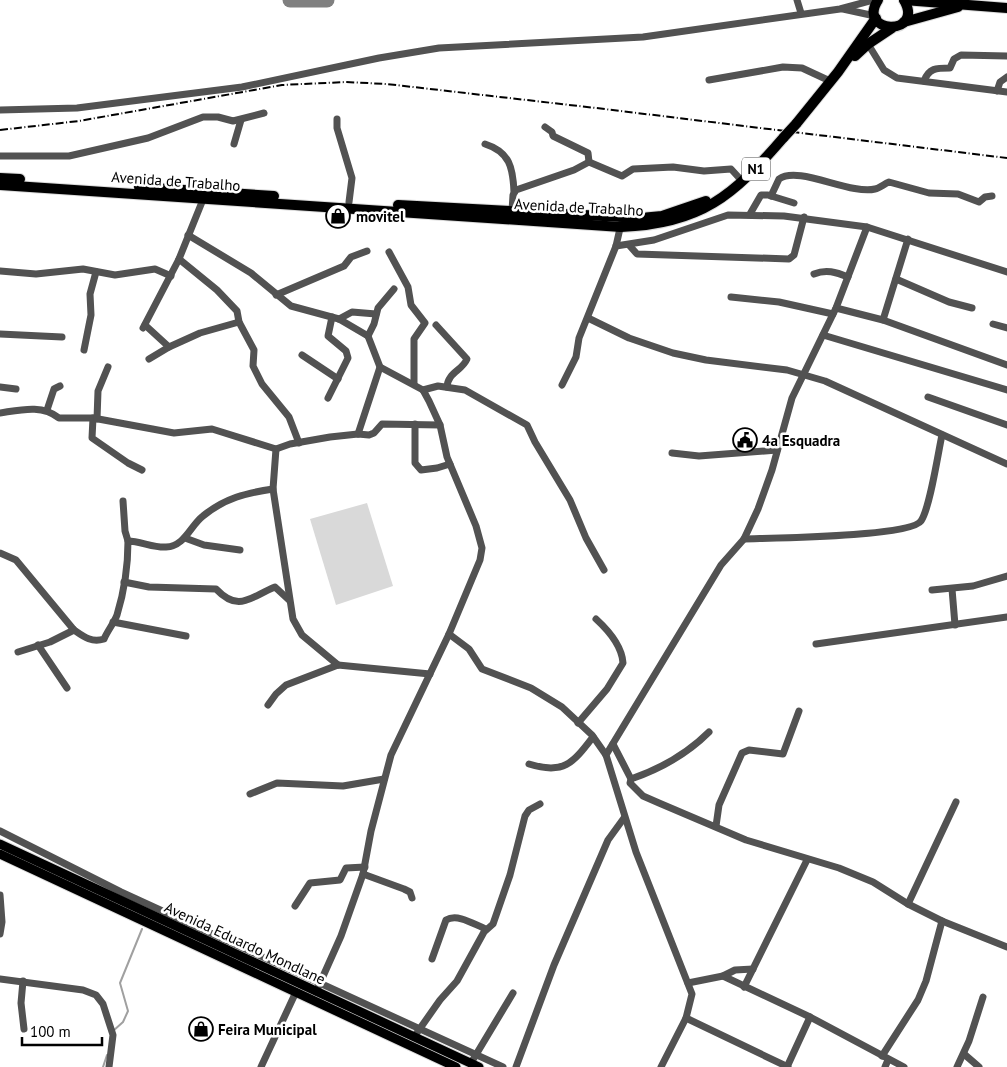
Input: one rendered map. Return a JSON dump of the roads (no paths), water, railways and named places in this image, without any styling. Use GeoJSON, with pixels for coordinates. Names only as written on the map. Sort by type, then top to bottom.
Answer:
{"type":"FeatureCollection","features":[{"type":"Feature","properties":{"kind":"highway","name":"N1"},"geometry":{"type":"LineString","coordinates":[[838,72],[875,17],[874,8],[878,0]]}},
{"type":"Feature","properties":{"kind":"highway"},"geometry":{"type":"LineString","coordinates":[[904,22],[908,11],[904,0],[1007,8]]}},
{"type":"Feature","properties":{"kind":"highway","name":"N1"},"geometry":{"type":"LineString","coordinates":[[742,181],[796,124],[838,72],[868,44],[904,22],[971,4]]}},
{"type":"Feature","properties":{"kind":"highway"},"geometry":{"type":"LineString","coordinates":[[875,17],[882,25],[892,28]]}},
{"type":"Feature","properties":{"kind":"highway","name":"Avenida de Trabalho"},"geometry":{"type":"LineString","coordinates":[[0,178],[154,192],[621,222],[662,216],[724,196],[742,181]]}},
{"type":"Feature","properties":{"kind":"highway","name":"Avenida de Trabalho"},"geometry":{"type":"LineString","coordinates":[[0,185],[73,186]]}},
{"type":"Feature","properties":{"kind":"highway","name":"Avenida de Trabalho"},"geometry":{"type":"LineString","coordinates":[[314,203],[349,202],[400,208]]}},
{"type":"Feature","properties":{"kind":"highway","name":"Avenida de Trabalho"},"geometry":{"type":"LineString","coordinates":[[470,213],[512,211],[558,218]]}},
{"type":"Feature","properties":{"kind":"main road","name":"Avenida Eduardo Mondlane"},"geometry":{"type":"LineString","coordinates":[[0,844],[475,1065]]}},
{"type":"Feature","properties":{"kind":"main road","name":"Avenida Eduardo Mondlane"},"geometry":{"type":"LineString","coordinates":[[0,854],[452,1066]]}},
{"type":"Feature","properties":{"kind":"main road"},"geometry":{"type":"LineString","coordinates":[[295,994],[300,984]]}},
{"type":"Feature","properties":{"kind":"street"},"geometry":{"type":"LineString","coordinates":[[797,0],[801,13]]}},
{"type":"Feature","properties":{"kind":"street"},"geometry":{"type":"LineString","coordinates":[[0,110],[77,108],[242,87],[356,62],[439,48],[643,37],[801,13],[840,9],[873,0]]}},
{"type":"Feature","properties":{"kind":"street"},"geometry":{"type":"LineString","coordinates":[[840,9],[875,17]]}},
{"type":"Feature","properties":{"kind":"street"},"geometry":{"type":"LineString","coordinates":[[868,44],[884,70],[897,78],[1007,92]]}},
{"type":"Feature","properties":{"kind":"street"},"geometry":{"type":"LineString","coordinates":[[924,81],[928,72],[933,69],[950,68],[954,59],[961,55],[1007,56]]}},
{"type":"Feature","properties":{"kind":"street"},"geometry":{"type":"LineString","coordinates":[[709,80],[788,67],[813,72],[830,81]]}},
{"type":"Feature","properties":{"kind":"street"},"geometry":{"type":"LineString","coordinates":[[996,91],[1000,82],[1007,76]]}},
{"type":"Feature","properties":{"kind":"street"},"geometry":{"type":"LineString","coordinates":[[0,156],[69,156],[148,138],[203,117],[218,117],[233,121],[264,113]]}},
{"type":"Feature","properties":{"kind":"street"},"geometry":{"type":"LineString","coordinates":[[337,119],[337,128],[352,178],[349,202]]}},
{"type":"Feature","properties":{"kind":"street"},"geometry":{"type":"LineString","coordinates":[[234,144],[241,120]]}},
{"type":"Feature","properties":{"kind":"street"},"geometry":{"type":"LineString","coordinates":[[545,127],[552,132],[553,136],[588,153],[589,162]]}},
{"type":"Feature","properties":{"kind":"street"},"geometry":{"type":"LineString","coordinates":[[485,144],[498,149],[508,158],[513,174],[512,211]]}},
{"type":"Feature","properties":{"kind":"street"},"geometry":{"type":"LineString","coordinates":[[589,162],[622,176],[633,169],[674,167],[704,171],[731,169],[742,181]]}},
{"type":"Feature","properties":{"kind":"street"},"geometry":{"type":"LineString","coordinates":[[514,192],[574,170],[589,162]]}},
{"type":"Feature","properties":{"kind":"street"},"geometry":{"type":"LineString","coordinates":[[771,196],[779,179],[789,176],[864,189],[876,189],[889,182],[928,193],[958,194],[979,202],[985,197],[992,196]]}},
{"type":"Feature","properties":{"kind":"street"},"geometry":{"type":"LineString","coordinates":[[170,347],[144,326],[180,259],[204,195]]}},
{"type":"Feature","properties":{"kind":"street"},"geometry":{"type":"LineString","coordinates":[[750,214],[761,195],[794,202]]}},
{"type":"Feature","properties":{"kind":"street"},"geometry":{"type":"LineString","coordinates":[[616,246],[654,240],[720,217],[750,214],[804,217],[867,227],[1007,272]]}},
{"type":"Feature","properties":{"kind":"street"},"geometry":{"type":"LineString","coordinates":[[629,245],[636,254],[789,259],[794,255],[804,217]]}},
{"type":"Feature","properties":{"kind":"street"},"geometry":{"type":"LineString","coordinates":[[562,385],[576,357],[579,338],[616,246],[621,222]]}},
{"type":"Feature","properties":{"kind":"street"},"geometry":{"type":"LineString","coordinates":[[606,755],[721,565],[744,538],[758,509],[789,407],[834,311],[867,227]]}},
{"type":"Feature","properties":{"kind":"street"},"geometry":{"type":"LineString","coordinates":[[188,235],[251,273],[290,306],[335,318],[368,336],[380,367],[358,434]]}},
{"type":"Feature","properties":{"kind":"street"},"geometry":{"type":"LineString","coordinates":[[883,320],[908,239]]}},
{"type":"Feature","properties":{"kind":"street"},"geometry":{"type":"LineString","coordinates":[[276,295],[344,266],[351,257],[367,250]]}},
{"type":"Feature","properties":{"kind":"street"},"geometry":{"type":"LineString","coordinates":[[389,252],[408,287],[411,305],[425,322],[414,342],[414,384]]}},
{"type":"Feature","properties":{"kind":"street"},"geometry":{"type":"LineString","coordinates":[[180,259],[237,311],[239,322],[254,350],[253,366],[262,384],[289,417],[299,443]]}},
{"type":"Feature","properties":{"kind":"street"},"geometry":{"type":"LineString","coordinates":[[0,271],[36,274],[78,270],[115,275],[155,269],[171,276]]}},
{"type":"Feature","properties":{"kind":"street"},"geometry":{"type":"LineString","coordinates":[[814,274],[822,271],[832,271],[848,276]]}},
{"type":"Feature","properties":{"kind":"street"},"geometry":{"type":"LineString","coordinates":[[84,350],[91,315],[90,294],[96,272]]}},
{"type":"Feature","properties":{"kind":"street"},"geometry":{"type":"LineString","coordinates":[[896,279],[949,302],[972,308]]}},
{"type":"Feature","properties":{"kind":"street"},"geometry":{"type":"LineString","coordinates":[[368,336],[380,304],[394,289]]}},
{"type":"Feature","properties":{"kind":"street"},"geometry":{"type":"LineString","coordinates":[[731,297],[779,302],[883,320],[1007,364]]}},
{"type":"Feature","properties":{"kind":"street"},"geometry":{"type":"LineString","coordinates":[[328,398],[348,355],[328,336],[335,318],[352,312],[376,314]]}},
{"type":"Feature","properties":{"kind":"street"},"geometry":{"type":"LineString","coordinates":[[588,318],[629,338],[672,354],[803,374],[872,401],[1007,464]]}},
{"type":"Feature","properties":{"kind":"street"},"geometry":{"type":"LineString","coordinates":[[149,359],[200,333],[239,322]]}},
{"type":"Feature","properties":{"kind":"street"},"geometry":{"type":"LineString","coordinates":[[993,324],[1007,328]]}},
{"type":"Feature","properties":{"kind":"street"},"geometry":{"type":"LineString","coordinates":[[436,325],[467,359],[465,364],[451,375],[447,387]]}},
{"type":"Feature","properties":{"kind":"street"},"geometry":{"type":"LineString","coordinates":[[0,334],[62,337]]}},
{"type":"Feature","properties":{"kind":"street"},"geometry":{"type":"LineString","coordinates":[[823,335],[1007,390]]}},
{"type":"Feature","properties":{"kind":"street"},"geometry":{"type":"LineString","coordinates":[[302,355],[338,379]]}},
{"type":"Feature","properties":{"kind":"street"},"geometry":{"type":"LineString","coordinates":[[108,367],[98,391],[92,438],[128,463],[142,470]]}},
{"type":"Feature","properties":{"kind":"street"},"geometry":{"type":"LineString","coordinates":[[316,992],[341,936],[364,871],[384,779],[401,733],[449,634],[480,560],[482,548],[476,526],[450,464],[440,425],[423,390],[380,367]]}},
{"type":"Feature","properties":{"kind":"street"},"geometry":{"type":"LineString","coordinates":[[47,410],[54,389],[60,386]]}},
{"type":"Feature","properties":{"kind":"street"},"geometry":{"type":"LineString","coordinates":[[423,390],[438,386],[465,390],[527,425],[535,442],[570,500],[586,538],[604,570]]}},
{"type":"Feature","properties":{"kind":"street"},"geometry":{"type":"LineString","coordinates":[[0,387],[16,389]]}},
{"type":"Feature","properties":{"kind":"street"},"geometry":{"type":"LineString","coordinates":[[928,397],[1007,425]]}},
{"type":"Feature","properties":{"kind":"street"},"geometry":{"type":"LineString","coordinates":[[0,413],[20,410],[47,410],[59,418],[95,418],[174,433],[203,428],[224,431],[276,449],[299,443],[374,433],[382,424],[440,425]]}},
{"type":"Feature","properties":{"kind":"street"},"geometry":{"type":"LineString","coordinates":[[415,424],[415,463],[417,467],[421,470],[450,464]]}},
{"type":"Feature","properties":{"kind":"street"},"geometry":{"type":"LineString","coordinates":[[744,538],[830,536],[900,530],[915,526],[924,515],[942,435]]}},
{"type":"Feature","properties":{"kind":"street"},"geometry":{"type":"LineString","coordinates":[[276,449],[273,489],[289,600],[294,619],[302,634],[338,665]]}},
{"type":"Feature","properties":{"kind":"street"},"geometry":{"type":"LineString","coordinates":[[672,453],[700,456],[777,450]]}},
{"type":"Feature","properties":{"kind":"street"},"geometry":{"type":"LineString","coordinates":[[128,541],[166,547],[185,538],[204,515],[223,503],[243,493],[273,489]]}},
{"type":"Feature","properties":{"kind":"street"},"geometry":{"type":"LineString","coordinates":[[0,553],[16,560],[74,630],[85,638],[96,641],[104,639],[116,617],[124,582],[128,541],[123,500]]}},
{"type":"Feature","properties":{"kind":"street"},"geometry":{"type":"LineString","coordinates":[[185,538],[204,545],[240,550]]}},
{"type":"Feature","properties":{"kind":"street"},"geometry":{"type":"LineString","coordinates":[[932,590],[974,586],[1007,576]]}},
{"type":"Feature","properties":{"kind":"street"},"geometry":{"type":"LineString","coordinates":[[124,582],[148,587],[216,589],[223,597],[236,603],[248,601],[275,587],[289,600]]}},
{"type":"Feature","properties":{"kind":"street"},"geometry":{"type":"LineString","coordinates":[[952,589],[955,625]]}},
{"type":"Feature","properties":{"kind":"street"},"geometry":{"type":"LineString","coordinates":[[816,644],[1007,617]]}},
{"type":"Feature","properties":{"kind":"street"},"geometry":{"type":"LineString","coordinates":[[578,723],[607,689],[624,663],[620,650],[614,640],[596,619]]}},
{"type":"Feature","properties":{"kind":"street"},"geometry":{"type":"LineString","coordinates":[[113,622],[186,636]]}},
{"type":"Feature","properties":{"kind":"street"},"geometry":{"type":"LineString","coordinates":[[18,652],[38,644],[50,642],[74,630]]}},
{"type":"Feature","properties":{"kind":"street"},"geometry":{"type":"LineString","coordinates":[[449,634],[468,649],[482,669],[548,697],[593,737],[606,755],[624,818],[692,994],[686,1018],[662,1067]]}},
{"type":"Feature","properties":{"kind":"street"},"geometry":{"type":"LineString","coordinates":[[38,644],[67,688]]}},
{"type":"Feature","properties":{"kind":"street"},"geometry":{"type":"LineString","coordinates":[[268,705],[286,685],[338,665],[430,674]]}},
{"type":"Feature","properties":{"kind":"street"},"geometry":{"type":"LineString","coordinates":[[716,826],[719,804],[742,753],[749,750],[783,754],[799,711]]}},
{"type":"Feature","properties":{"kind":"street"},"geometry":{"type":"LineString","coordinates":[[632,779],[661,767],[695,745],[709,732]]}},
{"type":"Feature","properties":{"kind":"street"},"geometry":{"type":"LineString","coordinates":[[529,764],[556,769],[569,765],[593,737]]}},
{"type":"Feature","properties":{"kind":"street"},"geometry":{"type":"LineString","coordinates":[[613,744],[632,779],[630,783],[644,796],[746,840],[806,860],[839,868],[873,882],[908,904],[942,921],[1007,947]]}},
{"type":"Feature","properties":{"kind":"street"},"geometry":{"type":"LineString","coordinates":[[250,794],[277,783],[336,786],[384,779]]}},
{"type":"Feature","properties":{"kind":"street"},"geometry":{"type":"LineString","coordinates":[[908,904],[956,802]]}},
{"type":"Feature","properties":{"kind":"street"},"geometry":{"type":"LineString","coordinates":[[414,1037],[440,1000],[457,981],[486,929],[493,924],[498,914],[525,816],[529,810],[540,804]]}},
{"type":"Feature","properties":{"kind":"street"},"geometry":{"type":"LineString","coordinates":[[516,1067],[554,965],[608,840],[624,818]]}},
{"type":"Feature","properties":{"kind":"street"},"geometry":{"type":"LineString","coordinates":[[0,831],[121,892],[503,1067]]}},
{"type":"Feature","properties":{"kind":"street"},"geometry":{"type":"LineString","coordinates":[[744,987],[806,860]]}},
{"type":"Feature","properties":{"kind":"street"},"geometry":{"type":"LineString","coordinates":[[295,906],[310,883],[340,880],[346,868],[364,871],[404,889],[410,892],[412,898]]}},
{"type":"Feature","properties":{"kind":"street"},"geometry":{"type":"LineString","coordinates":[[0,895],[2,922],[0,934]]}},
{"type":"Feature","properties":{"kind":"street"},"geometry":{"type":"LineString","coordinates":[[432,959],[446,920],[459,918],[486,929]]}},
{"type":"Feature","properties":{"kind":"street"},"geometry":{"type":"LineString","coordinates":[[885,1061],[918,1000],[926,981],[942,921]]}},
{"type":"Feature","properties":{"kind":"street"},"geometry":{"type":"LineString","coordinates":[[688,983],[723,976],[735,970],[753,969]]}},
{"type":"Feature","properties":{"kind":"street"},"geometry":{"type":"LineString","coordinates":[[723,976],[810,1017],[885,1061],[904,1067]]}},
{"type":"Feature","properties":{"kind":"street"},"geometry":{"type":"LineString","coordinates":[[0,979],[83,990],[96,995],[102,1004],[113,1035],[109,1067]]}},
{"type":"Feature","properties":{"kind":"street"},"geometry":{"type":"LineString","coordinates":[[23,981],[21,1003],[24,1029]]}},
{"type":"Feature","properties":{"kind":"street"},"geometry":{"type":"LineString","coordinates":[[475,1065],[476,1054],[514,993]]}},
{"type":"Feature","properties":{"kind":"street"},"geometry":{"type":"LineString","coordinates":[[261,1067],[295,994]]}},
{"type":"Feature","properties":{"kind":"street"},"geometry":{"type":"LineString","coordinates":[[957,1067],[964,1054],[983,997]]}},
{"type":"Feature","properties":{"kind":"street"},"geometry":{"type":"LineString","coordinates":[[686,1018],[788,1067],[810,1017]]}},
{"type":"Feature","properties":{"kind":"street"},"geometry":{"type":"LineString","coordinates":[[964,1054],[979,1067]]}},
{"type":"Feature","properties":{"kind":"waterway"},"geometry":{"type":"LineString","coordinates":[[113,1031],[123,1022],[128,1011],[120,983],[142,929]]}},
{"type":"Feature","properties":{"kind":"waterway"},"geometry":{"type":"LineString","coordinates":[[103,1067],[107,1055]]}},
{"type":"Feature","properties":{"kind":"railway"},"geometry":{"type":"LineString","coordinates":[[0,130],[79,121],[282,85],[346,82],[387,84],[596,108],[1007,158]]}},
{"type":"Feature","properties":{"kind":"place","name":"movitel"},"geometry":{"type":"Point","coordinates":[338,216]}},
{"type":"Feature","properties":{"kind":"place","name":"4a Esquadra"},"geometry":{"type":"Point","coordinates":[745,440]}},
{"type":"Feature","properties":{"kind":"place","name":"Feira Municipal"},"geometry":{"type":"Point","coordinates":[201,1029]}}]}
